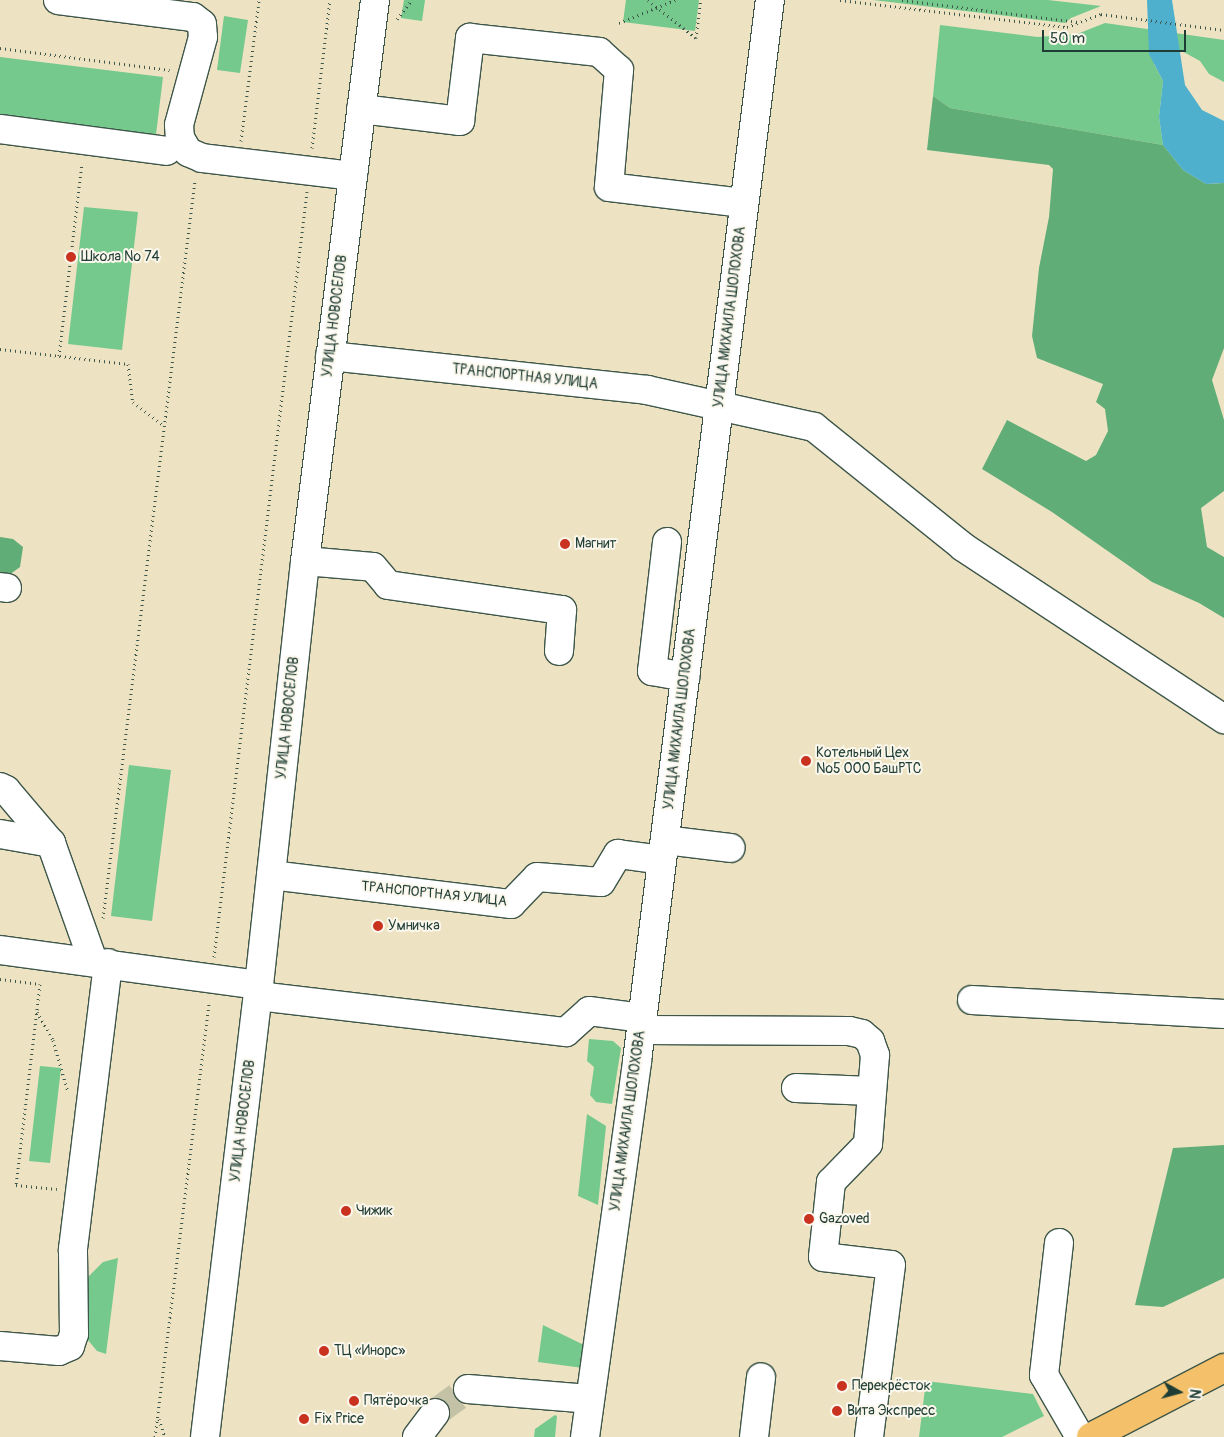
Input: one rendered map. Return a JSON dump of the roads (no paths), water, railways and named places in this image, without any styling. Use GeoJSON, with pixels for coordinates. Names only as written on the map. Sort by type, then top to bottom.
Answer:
{"type":"FeatureCollection","features":[{"type":"Feature","properties":{"kind":"main road"},"geometry":{"type":"LineString","coordinates":[[1091,1437],[1224,1368]]}},
{"type":"Feature","properties":{"kind":"street"},"geometry":{"type":"LineString","coordinates":[[58,0],[193,17],[202,24],[203,37],[179,125],[180,138],[188,152],[202,158],[353,176]]}},
{"type":"Feature","properties":{"kind":"street","name":"УЛИЦА НОВОСЁЛОВ"},"geometry":{"type":"LineString","coordinates":[[205,1437],[259,991],[305,561],[375,0]]}},
{"type":"Feature","properties":{"kind":"street","name":"УЛИЦА МИХАИЛА ШОЛОХОВА"},"geometry":{"type":"LineString","coordinates":[[585,1437],[641,1024],[770,0]]}},
{"type":"Feature","properties":{"kind":"street"},"geometry":{"type":"LineString","coordinates":[[361,109],[460,121],[470,38],[599,52],[619,70],[609,187],[744,203]]}},
{"type":"Feature","properties":{"kind":"street"},"geometry":{"type":"LineString","coordinates":[[0,129],[168,151]]}},
{"type":"Feature","properties":{"kind":"street","name":"ТРАНСПОРТНАЯ УЛИЦА"},"geometry":{"type":"LineString","coordinates":[[330,356],[647,390],[814,427],[964,547],[1224,718]]}},
{"type":"Feature","properties":{"kind":"street"},"geometry":{"type":"LineString","coordinates":[[667,542],[652,671],[685,677]]}},
{"type":"Feature","properties":{"kind":"street"},"geometry":{"type":"LineString","coordinates":[[305,561],[373,567],[388,585],[562,610],[559,651]]}},
{"type":"Feature","properties":{"kind":"street"},"geometry":{"type":"LineString","coordinates":[[0,787],[6,790],[51,843],[100,962],[74,1248],[74,1334],[70,1346],[59,1351],[0,1346]]}},
{"type":"Feature","properties":{"kind":"street"},"geometry":{"type":"LineString","coordinates":[[0,834],[51,843]]}},
{"type":"Feature","properties":{"kind":"street"},"geometry":{"type":"LineString","coordinates":[[663,850],[731,848]]}},
{"type":"Feature","properties":{"kind":"street","name":"ТРАНСПОРТНАЯ УЛИЦА"},"geometry":{"type":"LineString","coordinates":[[271,875],[511,904],[537,877],[601,882],[618,854],[663,850]]}},
{"type":"Feature","properties":{"kind":"street"},"geometry":{"type":"LineString","coordinates":[[0,950],[212,978],[259,991],[566,1032],[589,1011],[641,1024],[849,1031],[862,1034],[870,1041],[875,1055],[868,1144],[832,1182],[823,1257],[890,1265],[869,1437]]}},
{"type":"Feature","properties":{"kind":"street"},"geometry":{"type":"LineString","coordinates":[[972,1000],[1224,1014]]}},
{"type":"Feature","properties":{"kind":"street"},"geometry":{"type":"LineString","coordinates":[[796,1088],[872,1091]]}},
{"type":"Feature","properties":{"kind":"street"},"geometry":{"type":"LineString","coordinates":[[1059,1243],[1044,1375],[1080,1437]]}},
{"type":"Feature","properties":{"kind":"street"},"geometry":{"type":"LineString","coordinates":[[754,1437],[761,1377]]}},
{"type":"Feature","properties":{"kind":"street"},"geometry":{"type":"LineString","coordinates":[[468,1389],[589,1399]]}},
{"type":"Feature","properties":{"kind":"street"},"geometry":{"type":"LineString","coordinates":[[416,1437],[435,1413]]}},
{"type":"Feature","properties":{"kind":"water"},"geometry":{"type":"Polygon","coordinates":[[[1147,0],[1172,0],[1185,85],[1202,110],[1224,121],[1224,183],[1206,184],[1183,170],[1163,145],[1159,117],[1163,81],[1149,54],[1147,0]]]}},
{"type":"Feature","properties":{"kind":"tunnel"},"geometry":{"type":"LineString","coordinates":[[435,1413],[468,1389]]}},
{"type":"Feature","properties":{"kind":"place","name":"Школа № 74"},"geometry":{"type":"Point","coordinates":[71,257]}},
{"type":"Feature","properties":{"kind":"place","name":"Магнит"},"geometry":{"type":"Point","coordinates":[565,544]}},
{"type":"Feature","properties":{"kind":"place","name":"Котельный Цех №5 ООО БашРТС"},"geometry":{"type":"Point","coordinates":[806,761]}},
{"type":"Feature","properties":{"kind":"place","name":"Умничка"},"geometry":{"type":"Point","coordinates":[378,926]}},
{"type":"Feature","properties":{"kind":"place","name":"Чижик"},"geometry":{"type":"Point","coordinates":[346,1211]}},
{"type":"Feature","properties":{"kind":"place","name":"Gazoved"},"geometry":{"type":"Point","coordinates":[809,1219]}},
{"type":"Feature","properties":{"kind":"place","name":"ТЦ «Инорс»"},"geometry":{"type":"Point","coordinates":[324,1351]}},
{"type":"Feature","properties":{"kind":"place","name":"Перекрёсток"},"geometry":{"type":"Point","coordinates":[842,1386]}},
{"type":"Feature","properties":{"kind":"place","name":"Пятёрочка"},"geometry":{"type":"Point","coordinates":[354,1401]}},
{"type":"Feature","properties":{"kind":"place","name":"Вита Экспресс"},"geometry":{"type":"Point","coordinates":[837,1411]}},
{"type":"Feature","properties":{"kind":"place","name":"Fix Price"},"geometry":{"type":"Point","coordinates":[304,1419]}}]}
